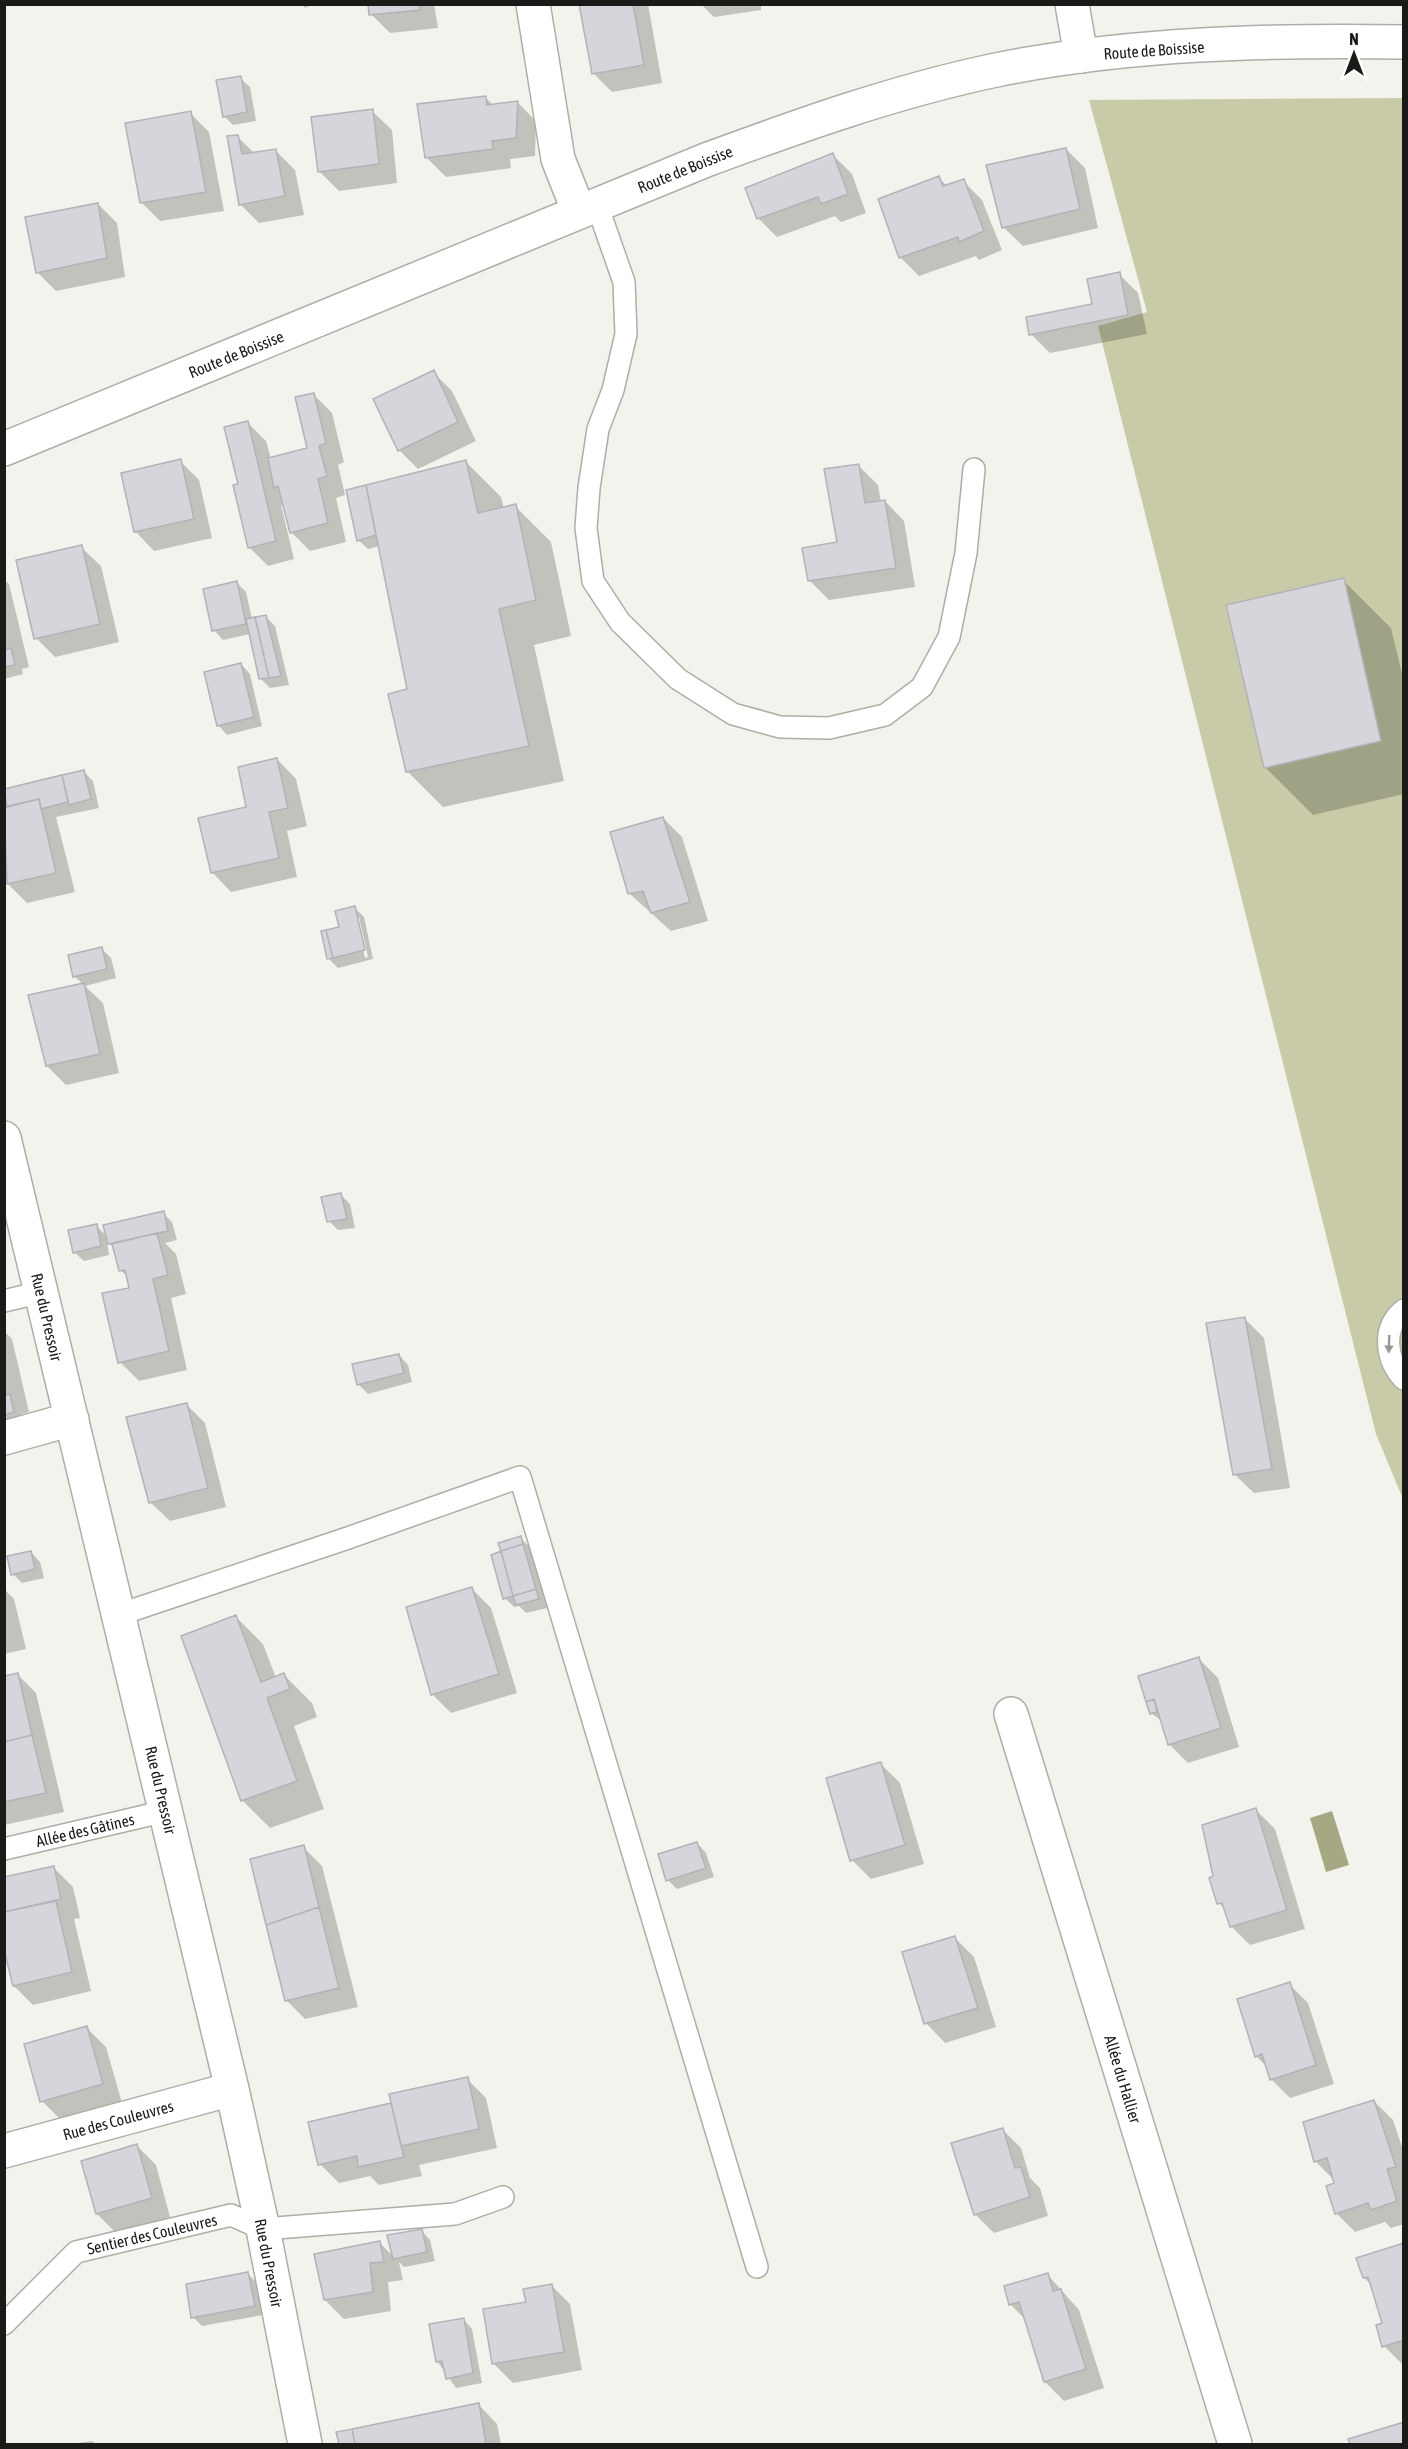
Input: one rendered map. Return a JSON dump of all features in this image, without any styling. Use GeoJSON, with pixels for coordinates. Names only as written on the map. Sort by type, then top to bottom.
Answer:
{"type":"FeatureCollection","features":[{"type":"Feature","properties":{"kind":"street"},"geometry":{"type":"LineString","coordinates":[[533,4],[558,159],[588,209]]}},
{"type":"Feature","properties":{"kind":"street"},"geometry":{"type":"LineString","coordinates":[[1072,4],[1081,56]]}},
{"type":"Feature","properties":{"kind":"street","name":"Route de Boissise"},"geometry":{"type":"LineString","coordinates":[[4,449],[588,209],[782,132],[891,96],[997,70],[1160,46],[1404,42]]}},
{"type":"Feature","properties":{"kind":"street","name":"Rue du Pressoir"},"geometry":{"type":"LineString","coordinates":[[4,1138],[232,2089],[263,2229],[305,2445]]}},
{"type":"Feature","properties":{"kind":"street"},"geometry":{"type":"LineString","coordinates":[[4,1438],[72,1419]]}},
{"type":"Feature","properties":{"kind":"street","name":"Allée du Hallier"},"geometry":{"type":"LineString","coordinates":[[1011,1714],[1235,2445]]}},
{"type":"Feature","properties":{"kind":"street","name":"Rue des Couleuvres"},"geometry":{"type":"LineString","coordinates":[[4,2151],[232,2089]]}},
{"type":"Feature","properties":{"kind":"lane"},"geometry":{"type":"LineString","coordinates":[[588,209],[624,282],[626,334],[613,390],[598,429],[589,488],[586,528],[593,581],[620,622],[678,679],[733,714],[780,727],[829,728],[885,715],[922,687],[950,637],[966,553],[974,469]]}},
{"type":"Feature","properties":{"kind":"lane"},"geometry":{"type":"LineString","coordinates":[[4,1301],[41,1292]]}},
{"type":"Feature","properties":{"kind":"lane"},"geometry":{"type":"LineString","coordinates":[[1404,1310],[1392,1325],[1388,1339],[1391,1360],[1404,1379]]}},
{"type":"Feature","properties":{"kind":"lane"},"geometry":{"type":"LineString","coordinates":[[118,1615],[345,1539],[520,1477],[757,2267]]}},
{"type":"Feature","properties":{"kind":"lane","name":"Allée des Gâtines"},"geometry":{"type":"LineString","coordinates":[[4,1849],[166,1811]]}},
{"type":"Feature","properties":{"kind":"lane","name":"Sentier des Couleuvres"},"geometry":{"type":"LineString","coordinates":[[4,2324],[76,2252],[231,2215],[263,2229],[455,2214],[503,2197]]}},
{"type":"Feature","properties":{"kind":"shaded area"},"geometry":{"type":"Polygon","coordinates":[[[1403,98],[1403,1499],[1376,1434],[1098,326],[1147,312],[1089,100],[1403,98]]]}},
{"type":"Feature","properties":{"kind":"shaded area"},"geometry":{"type":"Polygon","coordinates":[[[1332,1811],[1349,1865],[1326,1872],[1310,1818],[1332,1811]]]}},
{"type":"Feature","properties":{"kind":"building"},"geometry":{"type":"Polygon","coordinates":[[[368,4],[419,4],[420,10],[369,15],[368,4]]]}},
{"type":"Feature","properties":{"kind":"building"},"geometry":{"type":"Polygon","coordinates":[[[579,4],[633,4],[644,65],[592,74],[579,4]]]}},
{"type":"Feature","properties":{"kind":"building"},"geometry":{"type":"Polygon","coordinates":[[[241,76],[247,112],[223,117],[216,80],[241,76]]]}},
{"type":"Feature","properties":{"kind":"building"},"geometry":{"type":"Polygon","coordinates":[[[486,96],[487,105],[518,101],[516,138],[492,141],[493,149],[425,158],[417,104],[486,96]]]}},
{"type":"Feature","properties":{"kind":"building"},"geometry":{"type":"Polygon","coordinates":[[[373,109],[379,164],[318,172],[311,117],[373,109]]]}},
{"type":"Feature","properties":{"kind":"building"},"geometry":{"type":"Polygon","coordinates":[[[191,111],[206,192],[140,203],[125,123],[191,111]]]}},
{"type":"Feature","properties":{"kind":"building"},"geometry":{"type":"Polygon","coordinates":[[[238,135],[242,154],[276,149],[285,196],[239,205],[227,136],[238,135]]]}},
{"type":"Feature","properties":{"kind":"building"},"geometry":{"type":"Polygon","coordinates":[[[1066,148],[1080,209],[1002,228],[986,165],[1066,148]]]}},
{"type":"Feature","properties":{"kind":"building"},"geometry":{"type":"Polygon","coordinates":[[[833,153],[848,194],[821,204],[818,197],[757,219],[745,188],[833,153]]]}},
{"type":"Feature","properties":{"kind":"building"},"geometry":{"type":"Polygon","coordinates":[[[939,176],[943,186],[964,179],[984,231],[959,242],[958,237],[899,258],[878,199],[939,176]]]}},
{"type":"Feature","properties":{"kind":"building"},"geometry":{"type":"Polygon","coordinates":[[[98,203],[107,258],[36,273],[25,217],[98,203]]]}},
{"type":"Feature","properties":{"kind":"building"},"geometry":{"type":"Polygon","coordinates":[[[1120,272],[1128,315],[1029,335],[1026,317],[1092,304],[1087,279],[1120,272]]]}},
{"type":"Feature","properties":{"kind":"building"},"geometry":{"type":"Polygon","coordinates":[[[434,370],[458,422],[398,451],[373,399],[434,370]]]}},
{"type":"Feature","properties":{"kind":"building"},"geometry":{"type":"Polygon","coordinates":[[[314,393],[326,443],[319,446],[327,476],[318,479],[328,523],[290,533],[278,486],[274,488],[268,458],[307,448],[295,397],[314,393]]]}},
{"type":"Feature","properties":{"kind":"building"},"geometry":{"type":"Polygon","coordinates":[[[248,421],[276,541],[248,548],[233,485],[238,484],[224,427],[248,421]]]}},
{"type":"Feature","properties":{"kind":"building"},"geometry":{"type":"Polygon","coordinates":[[[181,459],[194,519],[134,532],[121,473],[181,459]]]}},
{"type":"Feature","properties":{"kind":"building"},"geometry":{"type":"Polygon","coordinates":[[[466,460],[478,513],[516,504],[536,600],[499,609],[529,746],[406,772],[388,694],[407,689],[366,485],[466,460]]]}},
{"type":"Feature","properties":{"kind":"building"},"geometry":{"type":"Polygon","coordinates":[[[859,464],[865,503],[885,500],[896,568],[808,581],[802,548],[837,542],[824,469],[859,464]]]}},
{"type":"Feature","properties":{"kind":"building"},"geometry":{"type":"Polygon","coordinates":[[[366,485],[376,535],[357,541],[346,490],[366,485]]]}},
{"type":"Feature","properties":{"kind":"building"},"geometry":{"type":"Polygon","coordinates":[[[82,545],[100,624],[34,639],[16,560],[82,545]]]}},
{"type":"Feature","properties":{"kind":"building"},"geometry":{"type":"Polygon","coordinates":[[[1344,578],[1381,741],[1264,768],[1226,605],[1344,578]]]}},
{"type":"Feature","properties":{"kind":"building"},"geometry":{"type":"Polygon","coordinates":[[[237,581],[246,624],[212,631],[203,589],[237,581]]]}},
{"type":"Feature","properties":{"kind":"building"},"geometry":{"type":"Polygon","coordinates":[[[266,615],[281,676],[269,678],[255,617],[266,615]]]}},
{"type":"Feature","properties":{"kind":"building"},"geometry":{"type":"Polygon","coordinates":[[[255,617],[269,678],[259,679],[246,619],[255,617]]]}},
{"type":"Feature","properties":{"kind":"building"},"geometry":{"type":"Polygon","coordinates":[[[11,648],[15,665],[4,667],[4,650],[11,648]]]}},
{"type":"Feature","properties":{"kind":"building"},"geometry":{"type":"Polygon","coordinates":[[[241,663],[254,717],[217,726],[204,672],[241,663]]]}},
{"type":"Feature","properties":{"kind":"building"},"geometry":{"type":"Polygon","coordinates":[[[277,758],[288,808],[269,812],[279,858],[211,873],[198,818],[246,807],[238,767],[277,758]]]}},
{"type":"Feature","properties":{"kind":"building"},"geometry":{"type":"Polygon","coordinates":[[[84,770],[91,799],[69,805],[62,775],[84,770]]]}},
{"type":"Feature","properties":{"kind":"building"},"geometry":{"type":"Polygon","coordinates":[[[62,775],[68,802],[41,809],[39,799],[7,807],[4,789],[62,775]]]}},
{"type":"Feature","properties":{"kind":"building"},"geometry":{"type":"Polygon","coordinates":[[[39,799],[56,873],[7,884],[4,807],[39,799]]]}},
{"type":"Feature","properties":{"kind":"building"},"geometry":{"type":"Polygon","coordinates":[[[663,817],[690,902],[651,913],[643,891],[628,894],[610,832],[663,817]]]}},
{"type":"Feature","properties":{"kind":"building"},"geometry":{"type":"Polygon","coordinates":[[[355,906],[365,950],[333,958],[326,930],[339,927],[335,911],[355,906]]]}},
{"type":"Feature","properties":{"kind":"building"},"geometry":{"type":"Polygon","coordinates":[[[326,930],[333,958],[327,959],[321,931],[326,930]]]}},
{"type":"Feature","properties":{"kind":"building"},"geometry":{"type":"Polygon","coordinates":[[[102,947],[107,969],[73,977],[68,955],[102,947]]]}},
{"type":"Feature","properties":{"kind":"building"},"geometry":{"type":"Polygon","coordinates":[[[84,983],[100,1054],[46,1066],[28,995],[84,983]]]}},
{"type":"Feature","properties":{"kind":"building"},"geometry":{"type":"Polygon","coordinates":[[[341,1193],[347,1219],[327,1222],[321,1197],[341,1193]]]}},
{"type":"Feature","properties":{"kind":"building"},"geometry":{"type":"Polygon","coordinates":[[[164,1211],[168,1231],[108,1244],[103,1225],[164,1211]]]}},
{"type":"Feature","properties":{"kind":"building"},"geometry":{"type":"Polygon","coordinates":[[[97,1224],[101,1246],[73,1253],[68,1230],[97,1224]]]}},
{"type":"Feature","properties":{"kind":"building"},"geometry":{"type":"Polygon","coordinates":[[[157,1233],[168,1275],[153,1279],[169,1351],[118,1363],[102,1293],[129,1288],[125,1270],[119,1271],[112,1244],[157,1233]]]}},
{"type":"Feature","properties":{"kind":"building"},"geometry":{"type":"Polygon","coordinates":[[[1245,1317],[1272,1469],[1233,1475],[1206,1323],[1245,1317]]]}},
{"type":"Feature","properties":{"kind":"building"},"geometry":{"type":"Polygon","coordinates":[[[399,1354],[404,1373],[357,1385],[352,1364],[399,1354]]]}},
{"type":"Feature","properties":{"kind":"building"},"geometry":{"type":"Polygon","coordinates":[[[10,1394],[14,1412],[4,1415],[4,1395],[10,1394]]]}},
{"type":"Feature","properties":{"kind":"building"},"geometry":{"type":"Polygon","coordinates":[[[187,1403],[208,1488],[149,1503],[126,1417],[187,1403]]]}},
{"type":"Feature","properties":{"kind":"building"},"geometry":{"type":"Polygon","coordinates":[[[521,1536],[523,1544],[501,1551],[498,1543],[521,1536]]]}},
{"type":"Feature","properties":{"kind":"building"},"geometry":{"type":"Polygon","coordinates":[[[523,1544],[536,1589],[513,1596],[501,1551],[523,1544]]]}},
{"type":"Feature","properties":{"kind":"building"},"geometry":{"type":"Polygon","coordinates":[[[31,1551],[35,1569],[11,1575],[7,1556],[31,1551]]]}},
{"type":"Feature","properties":{"kind":"building"},"geometry":{"type":"Polygon","coordinates":[[[501,1551],[513,1596],[503,1599],[491,1555],[501,1551]]]}},
{"type":"Feature","properties":{"kind":"building"},"geometry":{"type":"Polygon","coordinates":[[[472,1587],[499,1674],[431,1695],[406,1607],[472,1587]]]}},
{"type":"Feature","properties":{"kind":"building"},"geometry":{"type":"Polygon","coordinates":[[[536,1589],[539,1599],[516,1605],[513,1596],[536,1589]]]}},
{"type":"Feature","properties":{"kind":"building"},"geometry":{"type":"Polygon","coordinates":[[[236,1615],[261,1682],[284,1673],[290,1689],[267,1698],[297,1781],[241,1801],[181,1636],[236,1615]]]}},
{"type":"Feature","properties":{"kind":"building"},"geometry":{"type":"Polygon","coordinates":[[[1199,1657],[1221,1728],[1168,1745],[1154,1699],[1146,1702],[1138,1676],[1199,1657]]]}},
{"type":"Feature","properties":{"kind":"building"},"geometry":{"type":"Polygon","coordinates":[[[18,1673],[32,1735],[4,1742],[4,1676],[18,1673]]]}},
{"type":"Feature","properties":{"kind":"building"},"geometry":{"type":"Polygon","coordinates":[[[1154,1699],[1157,1712],[1150,1714],[1146,1702],[1154,1699]]]}},
{"type":"Feature","properties":{"kind":"building"},"geometry":{"type":"Polygon","coordinates":[[[32,1735],[46,1793],[4,1802],[4,1742],[32,1735]]]}},
{"type":"Feature","properties":{"kind":"building"},"geometry":{"type":"Polygon","coordinates":[[[881,1762],[905,1845],[850,1861],[826,1778],[881,1762]]]}},
{"type":"Feature","properties":{"kind":"building"},"geometry":{"type":"Polygon","coordinates":[[[1256,1808],[1287,1910],[1230,1927],[1222,1903],[1217,1904],[1209,1878],[1213,1876],[1202,1825],[1256,1808]]]}},
{"type":"Feature","properties":{"kind":"building"},"geometry":{"type":"Polygon","coordinates":[[[697,1842],[706,1868],[666,1881],[658,1854],[697,1842]]]}},
{"type":"Feature","properties":{"kind":"building"},"geometry":{"type":"Polygon","coordinates":[[[304,1845],[319,1907],[266,1925],[250,1859],[304,1845]]]}},
{"type":"Feature","properties":{"kind":"building"},"geometry":{"type":"Polygon","coordinates":[[[54,1866],[61,1899],[4,1912],[4,1877],[54,1866]]]}},
{"type":"Feature","properties":{"kind":"building"},"geometry":{"type":"Polygon","coordinates":[[[56,1901],[72,1972],[13,1986],[4,1950],[4,1912],[56,1901]]]}},
{"type":"Feature","properties":{"kind":"building"},"geometry":{"type":"Polygon","coordinates":[[[319,1907],[339,1988],[285,2001],[266,1925],[319,1907]]]}},
{"type":"Feature","properties":{"kind":"building"},"geometry":{"type":"Polygon","coordinates":[[[955,1936],[978,2008],[924,2024],[902,1952],[955,1936]]]}},
{"type":"Feature","properties":{"kind":"building"},"geometry":{"type":"Polygon","coordinates":[[[1290,1982],[1316,2065],[1270,2080],[1262,2054],[1255,2057],[1237,1999],[1290,1982]]]}},
{"type":"Feature","properties":{"kind":"building"},"geometry":{"type":"Polygon","coordinates":[[[87,2026],[103,2084],[40,2102],[24,2044],[87,2026]]]}},
{"type":"Feature","properties":{"kind":"building"},"geometry":{"type":"Polygon","coordinates":[[[468,2077],[479,2129],[401,2146],[389,2094],[468,2077]]]}},
{"type":"Feature","properties":{"kind":"building"},"geometry":{"type":"Polygon","coordinates":[[[1374,2100],[1396,2167],[1387,2169],[1397,2201],[1371,2210],[1368,2203],[1335,2214],[1326,2186],[1334,2183],[1327,2158],[1314,2162],[1303,2122],[1374,2100]]]}},
{"type":"Feature","properties":{"kind":"building"},"geometry":{"type":"Polygon","coordinates":[[[391,2103],[404,2157],[358,2167],[357,2156],[318,2165],[308,2122],[391,2103]]]}},
{"type":"Feature","properties":{"kind":"building"},"geometry":{"type":"Polygon","coordinates":[[[1003,2128],[1015,2168],[1021,2167],[1030,2197],[974,2215],[951,2143],[1003,2128]]]}},
{"type":"Feature","properties":{"kind":"building"},"geometry":{"type":"Polygon","coordinates":[[[137,2144],[152,2198],[96,2214],[81,2161],[137,2144]]]}},
{"type":"Feature","properties":{"kind":"building"},"geometry":{"type":"Polygon","coordinates":[[[422,2229],[427,2252],[393,2259],[387,2235],[422,2229]]]}},
{"type":"Feature","properties":{"kind":"building"},"geometry":{"type":"Polygon","coordinates":[[[380,2241],[384,2262],[370,2263],[373,2292],[324,2300],[314,2254],[380,2241]]]}},
{"type":"Feature","properties":{"kind":"building"},"geometry":{"type":"Polygon","coordinates":[[[1404,2243],[1404,2340],[1382,2347],[1376,2325],[1382,2323],[1368,2277],[1363,2278],[1356,2258],[1404,2243]]]}},
{"type":"Feature","properties":{"kind":"building"},"geometry":{"type":"Polygon","coordinates":[[[248,2272],[255,2306],[191,2318],[186,2284],[248,2272]]]}},
{"type":"Feature","properties":{"kind":"building"},"geometry":{"type":"Polygon","coordinates":[[[1048,2273],[1053,2291],[1061,2289],[1086,2369],[1044,2382],[1019,2302],[1009,2305],[1004,2286],[1048,2273]]]}},
{"type":"Feature","properties":{"kind":"building"},"geometry":{"type":"Polygon","coordinates":[[[552,2284],[564,2352],[492,2364],[483,2309],[526,2302],[523,2289],[552,2284]]]}},
{"type":"Feature","properties":{"kind":"building"},"geometry":{"type":"Polygon","coordinates":[[[464,2318],[473,2373],[446,2379],[442,2361],[436,2362],[429,2324],[464,2318]]]}},
{"type":"Feature","properties":{"kind":"building"},"geometry":{"type":"Polygon","coordinates":[[[479,2403],[486,2444],[355,2444],[352,2429],[479,2403]]]}},
{"type":"Feature","properties":{"kind":"building"},"geometry":{"type":"Polygon","coordinates":[[[1404,2422],[1404,2444],[1350,2444],[1348,2439],[1404,2422]]]}},
{"type":"Feature","properties":{"kind":"building"},"geometry":{"type":"Polygon","coordinates":[[[352,2429],[355,2444],[339,2444],[336,2432],[352,2429]]]}}]}
